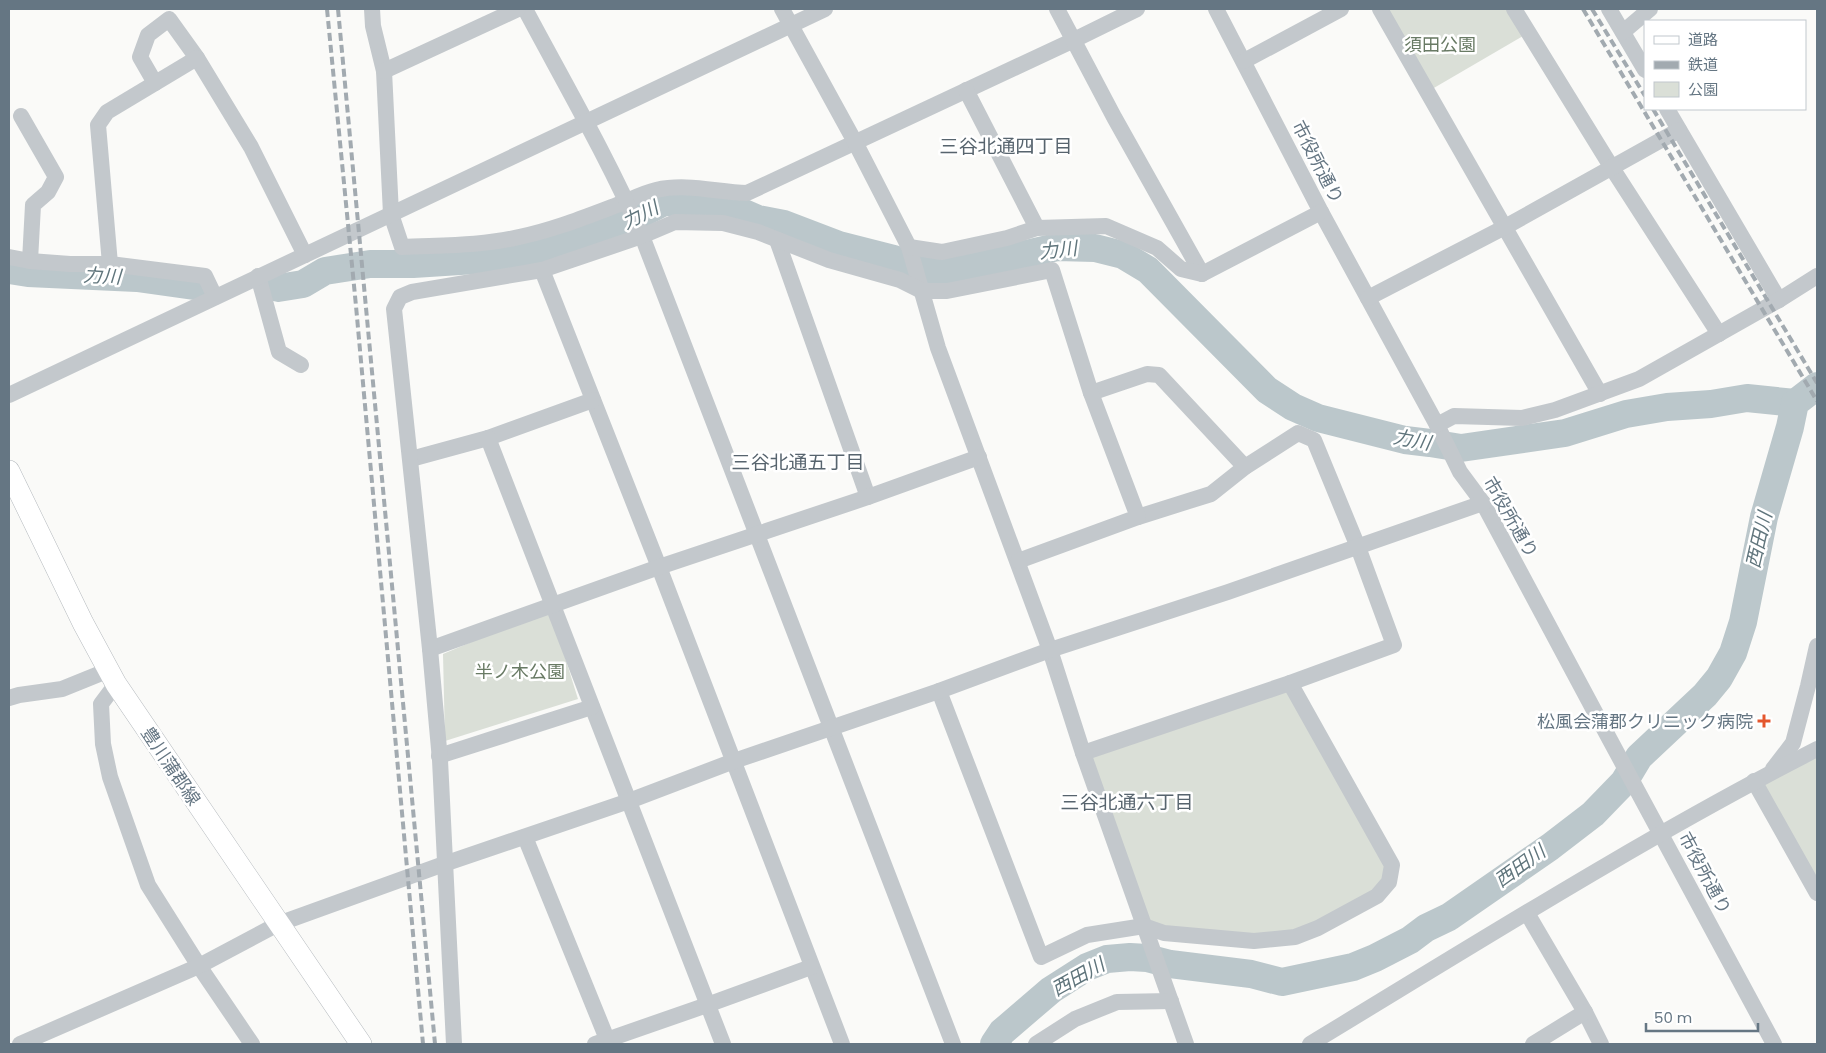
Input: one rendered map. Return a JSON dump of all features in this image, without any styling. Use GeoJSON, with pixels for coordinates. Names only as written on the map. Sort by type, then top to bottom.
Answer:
{"type":"FeatureCollection","features":[{"type":"Feature","properties":{"kind":"main road","name":"豊川蒲郡線"},"geometry":{"type":"LineString","coordinates":[[9,471],[83,623],[112,677],[361,1044]]}},
{"type":"Feature","properties":{"kind":"street"},"geometry":{"type":"LineString","coordinates":[[372,9],[373,26],[384,71],[391,214],[402,247],[476,244],[520,237],[627,203],[656,190],[680,187],[747,193],[1074,40],[1136,9]]}},
{"type":"Feature","properties":{"kind":"street"},"geometry":{"type":"LineString","coordinates":[[384,71],[518,9]]}},
{"type":"Feature","properties":{"kind":"street"},"geometry":{"type":"LineString","coordinates":[[525,9],[586,122],[642,236],[951,1042]]}},
{"type":"Feature","properties":{"kind":"street"},"geometry":{"type":"LineString","coordinates":[[782,9],[855,142],[910,250],[938,348],[1050,650],[1083,753],[1186,1044]]}},
{"type":"Feature","properties":{"kind":"street"},"geometry":{"type":"LineString","coordinates":[[9,396],[258,276],[825,9]]}},
{"type":"Feature","properties":{"kind":"street"},"geometry":{"type":"LineString","coordinates":[[1057,9],[1114,117],[1202,274]]}},
{"type":"Feature","properties":{"kind":"street","name":"市役所通り"},"geometry":{"type":"LineString","coordinates":[[1216,9],[1321,212],[1437,425],[1460,472],[1483,503],[1618,758],[1774,1044]]}},
{"type":"Feature","properties":{"kind":"street"},"geometry":{"type":"LineString","coordinates":[[1244,61],[1341,9]]}},
{"type":"Feature","properties":{"kind":"street"},"geometry":{"type":"LineString","coordinates":[[1380,9],[1600,394]]}},
{"type":"Feature","properties":{"kind":"street"},"geometry":{"type":"LineString","coordinates":[[1514,9],[1612,168],[1719,334]]}},
{"type":"Feature","properties":{"kind":"street"},"geometry":{"type":"LineString","coordinates":[[1609,9],[1644,68]]}},
{"type":"Feature","properties":{"kind":"street"},"geometry":{"type":"LineString","coordinates":[[1623,32],[1650,9]]}},
{"type":"Feature","properties":{"kind":"street"},"geometry":{"type":"LineString","coordinates":[[155,83],[140,58],[148,35],[169,19],[197,58],[251,147],[305,254]]}},
{"type":"Feature","properties":{"kind":"street"},"geometry":{"type":"LineString","coordinates":[[110,264],[98,125],[107,112],[197,58]]}},
{"type":"Feature","properties":{"kind":"street"},"geometry":{"type":"LineString","coordinates":[[966,90],[1037,228]]}},
{"type":"Feature","properties":{"kind":"street"},"geometry":{"type":"LineString","coordinates":[[1668,110],[1779,300]]}},
{"type":"Feature","properties":{"kind":"street"},"geometry":{"type":"LineString","coordinates":[[21,116],[56,177],[48,192],[34,205],[30,261]]}},
{"type":"Feature","properties":{"kind":"street"},"geometry":{"type":"LineString","coordinates":[[1368,298],[1506,227],[1679,130]]}},
{"type":"Feature","properties":{"kind":"street"},"geometry":{"type":"LineString","coordinates":[[910,250],[942,252],[1007,238],[1037,228],[1106,226],[1156,248],[1180,269],[1202,274],[1321,212]]}},
{"type":"Feature","properties":{"kind":"street"},"geometry":{"type":"LineString","coordinates":[[454,1044],[439,756],[411,459],[394,309],[400,297],[412,292],[542,270],[642,236],[675,222],[723,224],[758,232],[829,260],[946,292],[1052,270],[1091,393],[1138,516]]}},
{"type":"Feature","properties":{"kind":"street"},"geometry":{"type":"LineString","coordinates":[[777,240],[868,497]]}},
{"type":"Feature","properties":{"kind":"street"},"geometry":{"type":"LineString","coordinates":[[9,257],[30,261],[70,264],[110,264],[206,276],[216,297]]}},
{"type":"Feature","properties":{"kind":"street"},"geometry":{"type":"LineString","coordinates":[[542,270],[659,567],[842,1044]]}},
{"type":"Feature","properties":{"kind":"street"},"geometry":{"type":"LineString","coordinates":[[258,276],[279,352],[301,365]]}},
{"type":"Feature","properties":{"kind":"street"},"geometry":{"type":"LineString","coordinates":[[1437,425],[1454,416],[1522,418],[1555,410],[1639,379],[1779,300],[1817,276]]}},
{"type":"Feature","properties":{"kind":"street"},"geometry":{"type":"LineString","coordinates":[[1091,393],[1147,374],[1159,375],[1245,467]]}},
{"type":"Feature","properties":{"kind":"street"},"geometry":{"type":"LineString","coordinates":[[411,459],[488,438],[593,400]]}},
{"type":"Feature","properties":{"kind":"street"},"geometry":{"type":"LineString","coordinates":[[1018,561],[1138,516],[1211,494],[1245,467],[1298,433],[1314,440],[1358,547],[1394,645],[1290,683],[1083,753]]}},
{"type":"Feature","properties":{"kind":"street"},"geometry":{"type":"LineString","coordinates":[[488,438],[722,1044]]}},
{"type":"Feature","properties":{"kind":"street"},"geometry":{"type":"LineString","coordinates":[[430,649],[659,567],[868,497],[979,457]]}},
{"type":"Feature","properties":{"kind":"street"},"geometry":{"type":"LineString","coordinates":[[20,1044],[199,966],[278,924],[444,864],[629,801],[734,761],[939,691],[1050,650],[1483,503]]}},
{"type":"Feature","properties":{"kind":"street"},"geometry":{"type":"LineString","coordinates":[[1754,781],[1769,773],[1792,743],[1817,646]]}},
{"type":"Feature","properties":{"kind":"street"},"geometry":{"type":"LineString","coordinates":[[9,698],[62,689],[112,677]]}},
{"type":"Feature","properties":{"kind":"street"},"geometry":{"type":"LineString","coordinates":[[112,677],[101,704],[103,744],[110,777],[148,885],[199,966],[252,1044]]}},
{"type":"Feature","properties":{"kind":"street"},"geometry":{"type":"LineString","coordinates":[[939,691],[1041,957],[1087,935],[1145,930],[1254,941],[1295,937],[1318,928],[1377,896],[1390,882],[1392,865],[1290,683]]}},
{"type":"Feature","properties":{"kind":"street"},"geometry":{"type":"LineString","coordinates":[[439,756],[592,707]]}},
{"type":"Feature","properties":{"kind":"street"},"geometry":{"type":"LineString","coordinates":[[1310,1044],[1527,913],[1657,827],[1817,749]]}},
{"type":"Feature","properties":{"kind":"street"},"geometry":{"type":"LineString","coordinates":[[1754,781],[1813,876],[1817,893]]}},
{"type":"Feature","properties":{"kind":"street"},"geometry":{"type":"LineString","coordinates":[[524,837],[603,1043],[812,967]]}},
{"type":"Feature","properties":{"kind":"street"},"geometry":{"type":"LineString","coordinates":[[1527,913],[1601,1044]]}},
{"type":"Feature","properties":{"kind":"street"},"geometry":{"type":"LineString","coordinates":[[1036,1044],[1074,1019],[1117,1002],[1172,1004]]}},
{"type":"Feature","properties":{"kind":"street"},"geometry":{"type":"LineString","coordinates":[[1533,1044],[1584,1012]]}},
{"type":"Feature","properties":{"kind":"green space","name":"須田公園"},"geometry":{"type":"Polygon","coordinates":[[[1380,9],[1514,9],[1528,33],[1427,92],[1380,9]]]}},
{"type":"Feature","properties":{"kind":"green space","name":"半ノ木公園"},"geometry":{"type":"Polygon","coordinates":[[[550,609],[578,699],[445,741],[443,654],[550,609]]]}},
{"type":"Feature","properties":{"kind":"green space"},"geometry":{"type":"Polygon","coordinates":[[[1290,683],[1392,865],[1389,882],[1295,937],[1144,926],[1083,753],[1290,683]]]}},
{"type":"Feature","properties":{"kind":"green space"},"geometry":{"type":"Polygon","coordinates":[[[1817,749],[1817,874],[1809,878],[1754,781],[1817,749]]]}},
{"type":"Feature","properties":{"kind":"waterway","name":"力川"},"geometry":{"type":"LineString","coordinates":[[278,288],[303,284],[325,271],[370,264],[413,264],[507,258],[563,246],[615,228],[664,202],[719,202],[758,219],[784,224],[839,245],[932,271],[957,270],[1057,247],[1095,248],[1123,255],[1148,270],[1267,390],[1293,407],[1318,418],[1405,440],[1461,448],[1565,433],[1626,414],[1667,407],[1711,404],[1747,398],[1795,403]]}},
{"type":"Feature","properties":{"kind":"waterway","name":"力川"},"geometry":{"type":"LineString","coordinates":[[9,270],[28,273],[137,278],[194,286]]}},
{"type":"Feature","properties":{"kind":"waterway","name":"西田川"},"geometry":{"type":"LineString","coordinates":[[994,1044],[1002,1032],[1051,990],[1087,967],[1107,959],[1147,958],[1170,964],[1251,974],[1282,982],[1353,967],[1410,940],[1426,928],[1449,917],[1550,847],[1593,814],[1624,782],[1639,757],[1705,695],[1719,678],[1733,653],[1743,622],[1764,517],[1795,403],[1817,386]]}},
{"type":"Feature","properties":{"kind":"railway"},"geometry":{"type":"LineString","coordinates":[[327,9],[423,1044]]}},
{"type":"Feature","properties":{"kind":"railway"},"geometry":{"type":"LineString","coordinates":[[338,9],[435,1044]]}},
{"type":"Feature","properties":{"kind":"railway"},"geometry":{"type":"LineString","coordinates":[[1583,9],[1817,401]]}},
{"type":"Feature","properties":{"kind":"railway"},"geometry":{"type":"LineString","coordinates":[[1592,9],[1644,94]]}},
{"type":"Feature","properties":{"kind":"railway"},"geometry":{"type":"LineString","coordinates":[[1654,110],[1817,383]]}},
{"type":"Feature","properties":{"kind":"place","name":"松風会蒲郡クリニック病院"},"geometry":{"type":"Point","coordinates":[1764,721]}},
{"type":"Feature","properties":{"kind":"district","name":"三谷北通四丁目"},"geometry":{"type":"Point","coordinates":[1006,146]}},
{"type":"Feature","properties":{"kind":"district","name":"三谷北通五丁目"},"geometry":{"type":"Point","coordinates":[798,462]}},
{"type":"Feature","properties":{"kind":"district","name":"三谷北通六丁目"},"geometry":{"type":"Point","coordinates":[1127,802]}}]}
